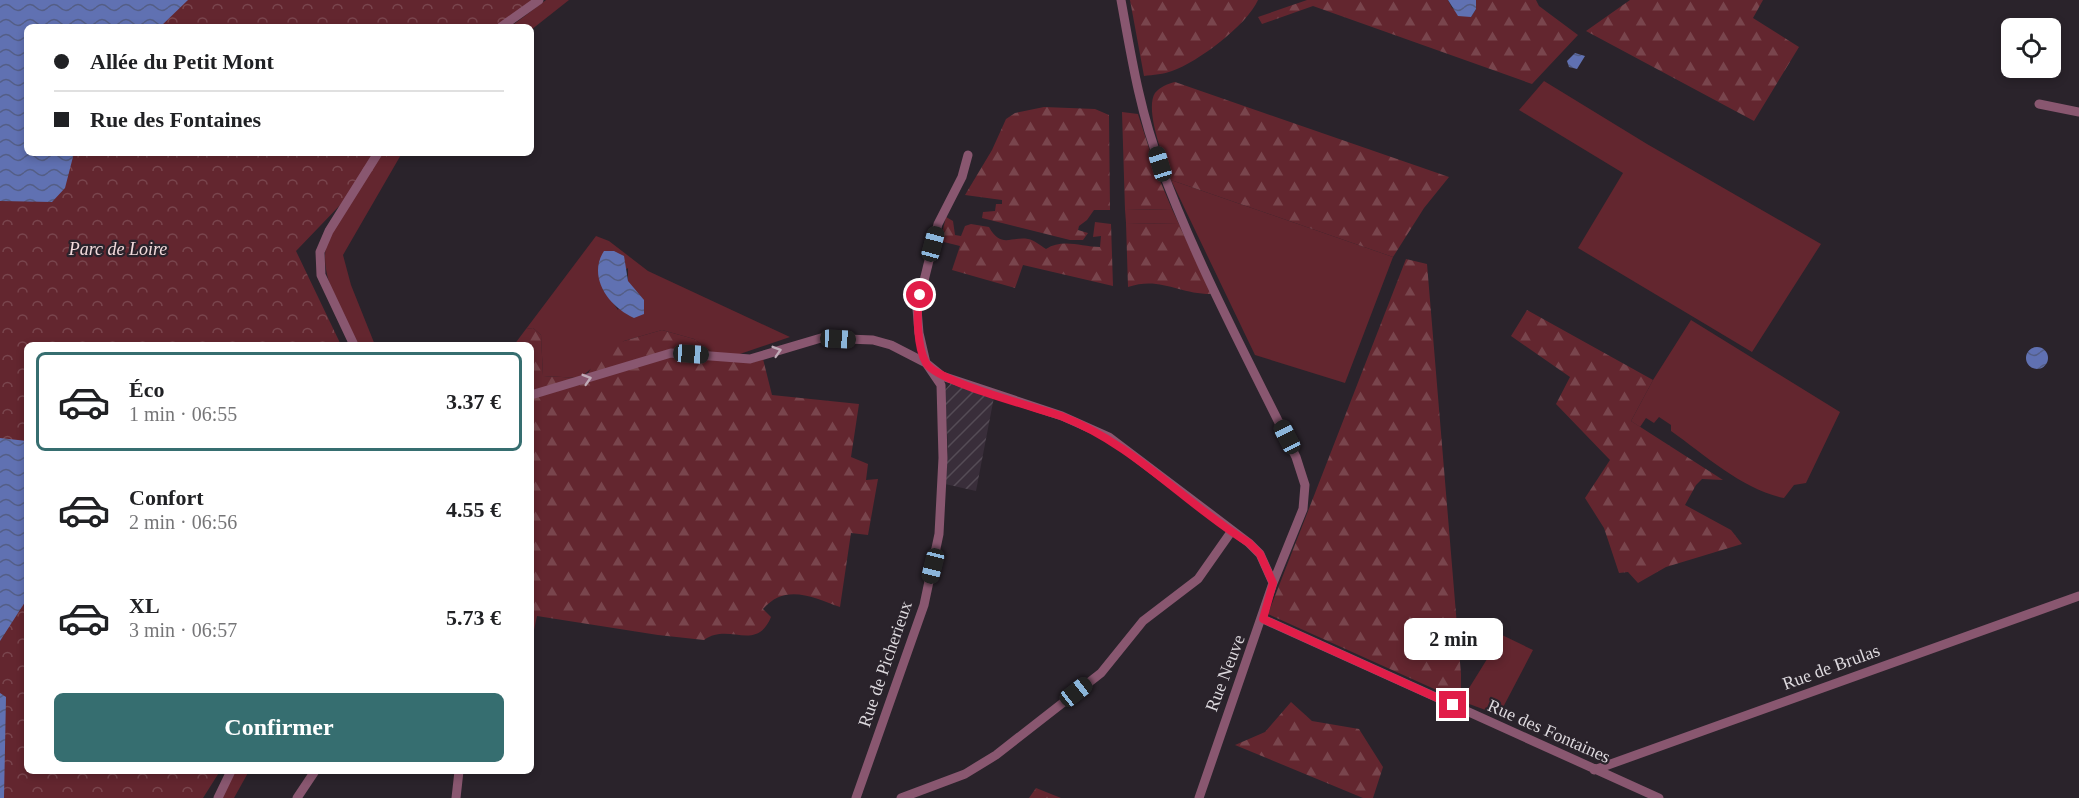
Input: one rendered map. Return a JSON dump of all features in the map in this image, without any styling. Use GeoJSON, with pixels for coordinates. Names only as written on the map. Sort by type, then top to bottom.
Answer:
{"type":"FeatureCollection","features":[{"type":"Feature","properties":{"kind":"street"},"geometry":{"type":"LineString","coordinates":[[505,24],[539,0]]}},
{"type":"Feature","properties":{"kind":"street","name":"Rue Neuve"},"geometry":{"type":"LineString","coordinates":[[1121,0],[1141,99],[1160,164],[1207,274],[1303,474],[1305,498],[1273,583],[1263,619],[1227,711],[1199,798]]}},
{"type":"Feature","properties":{"kind":"street"},"geometry":{"type":"LineString","coordinates":[[2039,104],[2079,111]]}},
{"type":"Feature","properties":{"kind":"street"},"geometry":{"type":"LineString","coordinates":[[926,363],[919,333],[917,309],[938,224],[962,177],[968,155]]}},
{"type":"Feature","properties":{"kind":"street"},"geometry":{"type":"LineString","coordinates":[[353,342],[321,275],[319,264],[324,241],[376,156]]}},
{"type":"Feature","properties":{"kind":"street"},"geometry":{"type":"LineString","coordinates":[[534,394],[671,353],[750,359],[821,338],[873,340],[891,345],[926,363],[942,376],[1062,416],[1109,437],[1141,459],[1231,532],[1249,543],[1260,554],[1273,583]]}},
{"type":"Feature","properties":{"kind":"street","name":"Rue de Picherieux"},"geometry":{"type":"LineString","coordinates":[[856,798],[924,605],[939,534],[943,458],[941,385],[926,363]]}},
{"type":"Feature","properties":{"kind":"street"},"geometry":{"type":"LineString","coordinates":[[901,798],[965,774],[996,756],[1101,673],[1143,621],[1198,579],[1231,532]]}},
{"type":"Feature","properties":{"kind":"street","name":"Rue de Brulas"},"geometry":{"type":"LineString","coordinates":[[1594,770],[2079,596]]}},
{"type":"Feature","properties":{"kind":"street","name":"Rue des Fontaines"},"geometry":{"type":"LineString","coordinates":[[1263,619],[1659,798]]}},
{"type":"Feature","properties":{"kind":"street"},"geometry":{"type":"LineString","coordinates":[[218,798],[230,774]]}},
{"type":"Feature","properties":{"kind":"street"},"geometry":{"type":"LineString","coordinates":[[297,798],[313,774]]}},
{"type":"Feature","properties":{"kind":"street"},"geometry":{"type":"LineString","coordinates":[[456,798],[459,774]]}},
{"type":"Feature","properties":{"kind":"shaded area"},"geometry":{"type":"Polygon","coordinates":[[[951,383],[994,397],[976,491],[945,484],[948,450],[945,390],[951,383]]]}},
{"type":"Feature","properties":{"kind":"green space","name":"Parc de Loire"},"geometry":{"type":"Polygon","coordinates":[[[0,0],[536,0],[513,24],[24,24],[24,156],[387,156],[296,251],[340,342],[24,342],[24,774],[218,774],[203,798],[0,798],[0,0]]]}},
{"type":"Feature","properties":{"kind":"green space"},"geometry":{"type":"Polygon","coordinates":[[[546,0],[569,0],[534,28],[534,24],[514,24],[546,0]]]}},
{"type":"Feature","properties":{"kind":"green space"},"geometry":{"type":"Polygon","coordinates":[[[1130,0],[1258,0],[1233,31],[1195,60],[1172,71],[1144,76],[1130,0]]]}},
{"type":"Feature","properties":{"kind":"green space"},"geometry":{"type":"Polygon","coordinates":[[[1307,0],[1448,0],[1452,8],[1471,17],[1476,9],[1476,0],[1536,0],[1539,6],[1578,35],[1532,84],[1313,6],[1262,24],[1258,17],[1307,0]]]}},
{"type":"Feature","properties":{"kind":"green space"},"geometry":{"type":"Polygon","coordinates":[[[1630,0],[1763,0],[1753,18],[1799,47],[1754,121],[1586,31],[1630,0]]]}},
{"type":"Feature","properties":{"kind":"green space"},"geometry":{"type":"Polygon","coordinates":[[[1544,81],[1647,144],[1821,244],[1752,352],[1578,248],[1623,173],[1519,110],[1544,81]]]}},
{"type":"Feature","properties":{"kind":"green space"},"geometry":{"type":"Polygon","coordinates":[[[1175,82],[1449,177],[1424,208],[1393,257],[1171,180],[1157,136],[1152,101],[1159,89],[1175,82]]]}},
{"type":"Feature","properties":{"kind":"green space"},"geometry":{"type":"Polygon","coordinates":[[[1044,107],[1095,109],[1109,115],[1110,210],[1094,210],[1079,226],[1078,230],[1088,233],[1083,240],[1070,240],[982,218],[983,212],[995,211],[996,204],[1002,204],[1002,200],[965,195],[992,150],[1006,119],[1015,113],[1044,107]]]}},
{"type":"Feature","properties":{"kind":"green space"},"geometry":{"type":"Polygon","coordinates":[[[1122,112],[1138,114],[1158,176],[1172,209],[1125,210],[1122,112]]]}},
{"type":"Feature","properties":{"kind":"green space"},"geometry":{"type":"Polygon","coordinates":[[[378,156],[400,156],[343,255],[351,285],[374,342],[356,342],[333,293],[326,266],[325,252],[328,238],[378,156]]]}},
{"type":"Feature","properties":{"kind":"green space"},"geometry":{"type":"Polygon","coordinates":[[[1171,180],[1393,257],[1345,383],[1255,355],[1171,180]]]}},
{"type":"Feature","properties":{"kind":"green space"},"geometry":{"type":"Polygon","coordinates":[[[1172,209],[1179,224],[1126,223],[1125,210],[1172,209]]]}},
{"type":"Feature","properties":{"kind":"green space"},"geometry":{"type":"Polygon","coordinates":[[[946,217],[953,221],[955,235],[961,236],[965,226],[971,224],[989,227],[993,234],[1002,240],[1028,239],[1046,249],[1059,244],[1100,247],[1101,236],[1093,237],[1095,222],[1111,224],[1113,286],[1023,265],[1015,288],[952,270],[960,246],[940,241],[946,217]]]}},
{"type":"Feature","properties":{"kind":"green space"},"geometry":{"type":"Polygon","coordinates":[[[1126,223],[1179,224],[1211,294],[1150,283],[1128,287],[1126,223]]]}},
{"type":"Feature","properties":{"kind":"green space"},"geometry":{"type":"Polygon","coordinates":[[[596,236],[609,241],[648,271],[790,337],[737,355],[712,352],[694,339],[662,330],[624,341],[580,378],[543,376],[541,335],[533,328],[526,329],[596,236]],[[628,268],[601,285],[618,310],[628,281],[628,268]]]}},
{"type":"Feature","properties":{"kind":"green space"},"geometry":{"type":"Polygon","coordinates":[[[1406,259],[1427,264],[1461,674],[1461,701],[1268,614],[1406,259]]]}},
{"type":"Feature","properties":{"kind":"green space"},"geometry":{"type":"Polygon","coordinates":[[[1527,310],[1653,380],[1631,421],[1723,480],[1702,479],[1685,505],[1731,530],[1742,544],[1666,567],[1638,583],[1628,572],[1619,573],[1604,528],[1585,498],[1610,460],[1556,404],[1570,377],[1511,336],[1527,310]]]}},
{"type":"Feature","properties":{"kind":"green space"},"geometry":{"type":"Polygon","coordinates":[[[1691,320],[1840,412],[1806,483],[1794,485],[1784,498],[1754,488],[1739,480],[1671,431],[1671,425],[1659,417],[1654,423],[1646,418],[1640,427],[1631,421],[1653,380],[1691,320]]]}},
{"type":"Feature","properties":{"kind":"green space"},"geometry":{"type":"Polygon","coordinates":[[[533,328],[541,335],[543,376],[580,378],[534,391],[534,342],[516,342],[526,329],[533,328]]]}},
{"type":"Feature","properties":{"kind":"green space"},"geometry":{"type":"Polygon","coordinates":[[[662,330],[694,339],[712,352],[673,350],[587,375],[601,351],[624,341],[662,330]]]}},
{"type":"Feature","properties":{"kind":"green space"},"geometry":{"type":"Polygon","coordinates":[[[673,356],[751,363],[763,359],[772,395],[859,404],[851,457],[868,464],[866,480],[878,479],[868,535],[851,533],[840,607],[800,594],[781,596],[763,609],[771,617],[765,628],[758,633],[713,635],[704,640],[537,616],[534,630],[534,397],[673,356]]]}},
{"type":"Feature","properties":{"kind":"green space"},"geometry":{"type":"Polygon","coordinates":[[[1502,635],[1533,650],[1499,715],[1461,701],[1502,635]]]}},
{"type":"Feature","properties":{"kind":"green space"},"geometry":{"type":"Polygon","coordinates":[[[1291,702],[1312,721],[1359,729],[1383,767],[1373,798],[1363,798],[1235,745],[1265,732],[1291,702]]]}},
{"type":"Feature","properties":{"kind":"green space"},"geometry":{"type":"Polygon","coordinates":[[[232,774],[247,774],[234,798],[220,798],[232,774]]]}},
{"type":"Feature","properties":{"kind":"green space"},"geometry":{"type":"Polygon","coordinates":[[[1036,788],[1061,798],[1029,798],[1036,788]]]}},
{"type":"Feature","properties":{"kind":"water"},"geometry":{"type":"Polygon","coordinates":[[[0,0],[188,0],[163,24],[24,24],[24,156],[73,156],[65,188],[52,202],[0,201],[0,0]]]}},
{"type":"Feature","properties":{"kind":"water"},"geometry":{"type":"Polygon","coordinates":[[[1448,0],[1476,0],[1476,9],[1471,17],[1458,16],[1448,0]]]}},
{"type":"Feature","properties":{"kind":"water"},"geometry":{"type":"Polygon","coordinates":[[[1575,53],[1585,56],[1577,69],[1569,67],[1567,61],[1575,53]]]}},
{"type":"Feature","properties":{"kind":"water"},"geometry":{"type":"Polygon","coordinates":[[[604,251],[614,251],[624,256],[628,281],[644,300],[644,314],[634,318],[625,313],[616,307],[603,290],[598,271],[599,261],[604,251]]]}},
{"type":"Feature","properties":{"kind":"water"},"geometry":{"type":"Polygon","coordinates":[[[2037,347],[2045,350],[2048,358],[2045,366],[2037,369],[2029,366],[2026,358],[2029,350],[2037,347]]]}},
{"type":"Feature","properties":{"kind":"water"},"geometry":{"type":"Polygon","coordinates":[[[0,438],[24,441],[24,604],[0,641],[0,438]]]}},
{"type":"Feature","properties":{"kind":"water"},"geometry":{"type":"Polygon","coordinates":[[[0,693],[6,697],[4,798],[0,798],[0,693]]]}},
{"type":"Feature","properties":{"kind":"route"},"geometry":{"type":"LineString","coordinates":[[920,295],[917,309],[919,333],[926,363],[942,376],[1062,416],[1109,437],[1141,459],[1260,554],[1273,583],[1263,619],[1453,705]]}}]}
